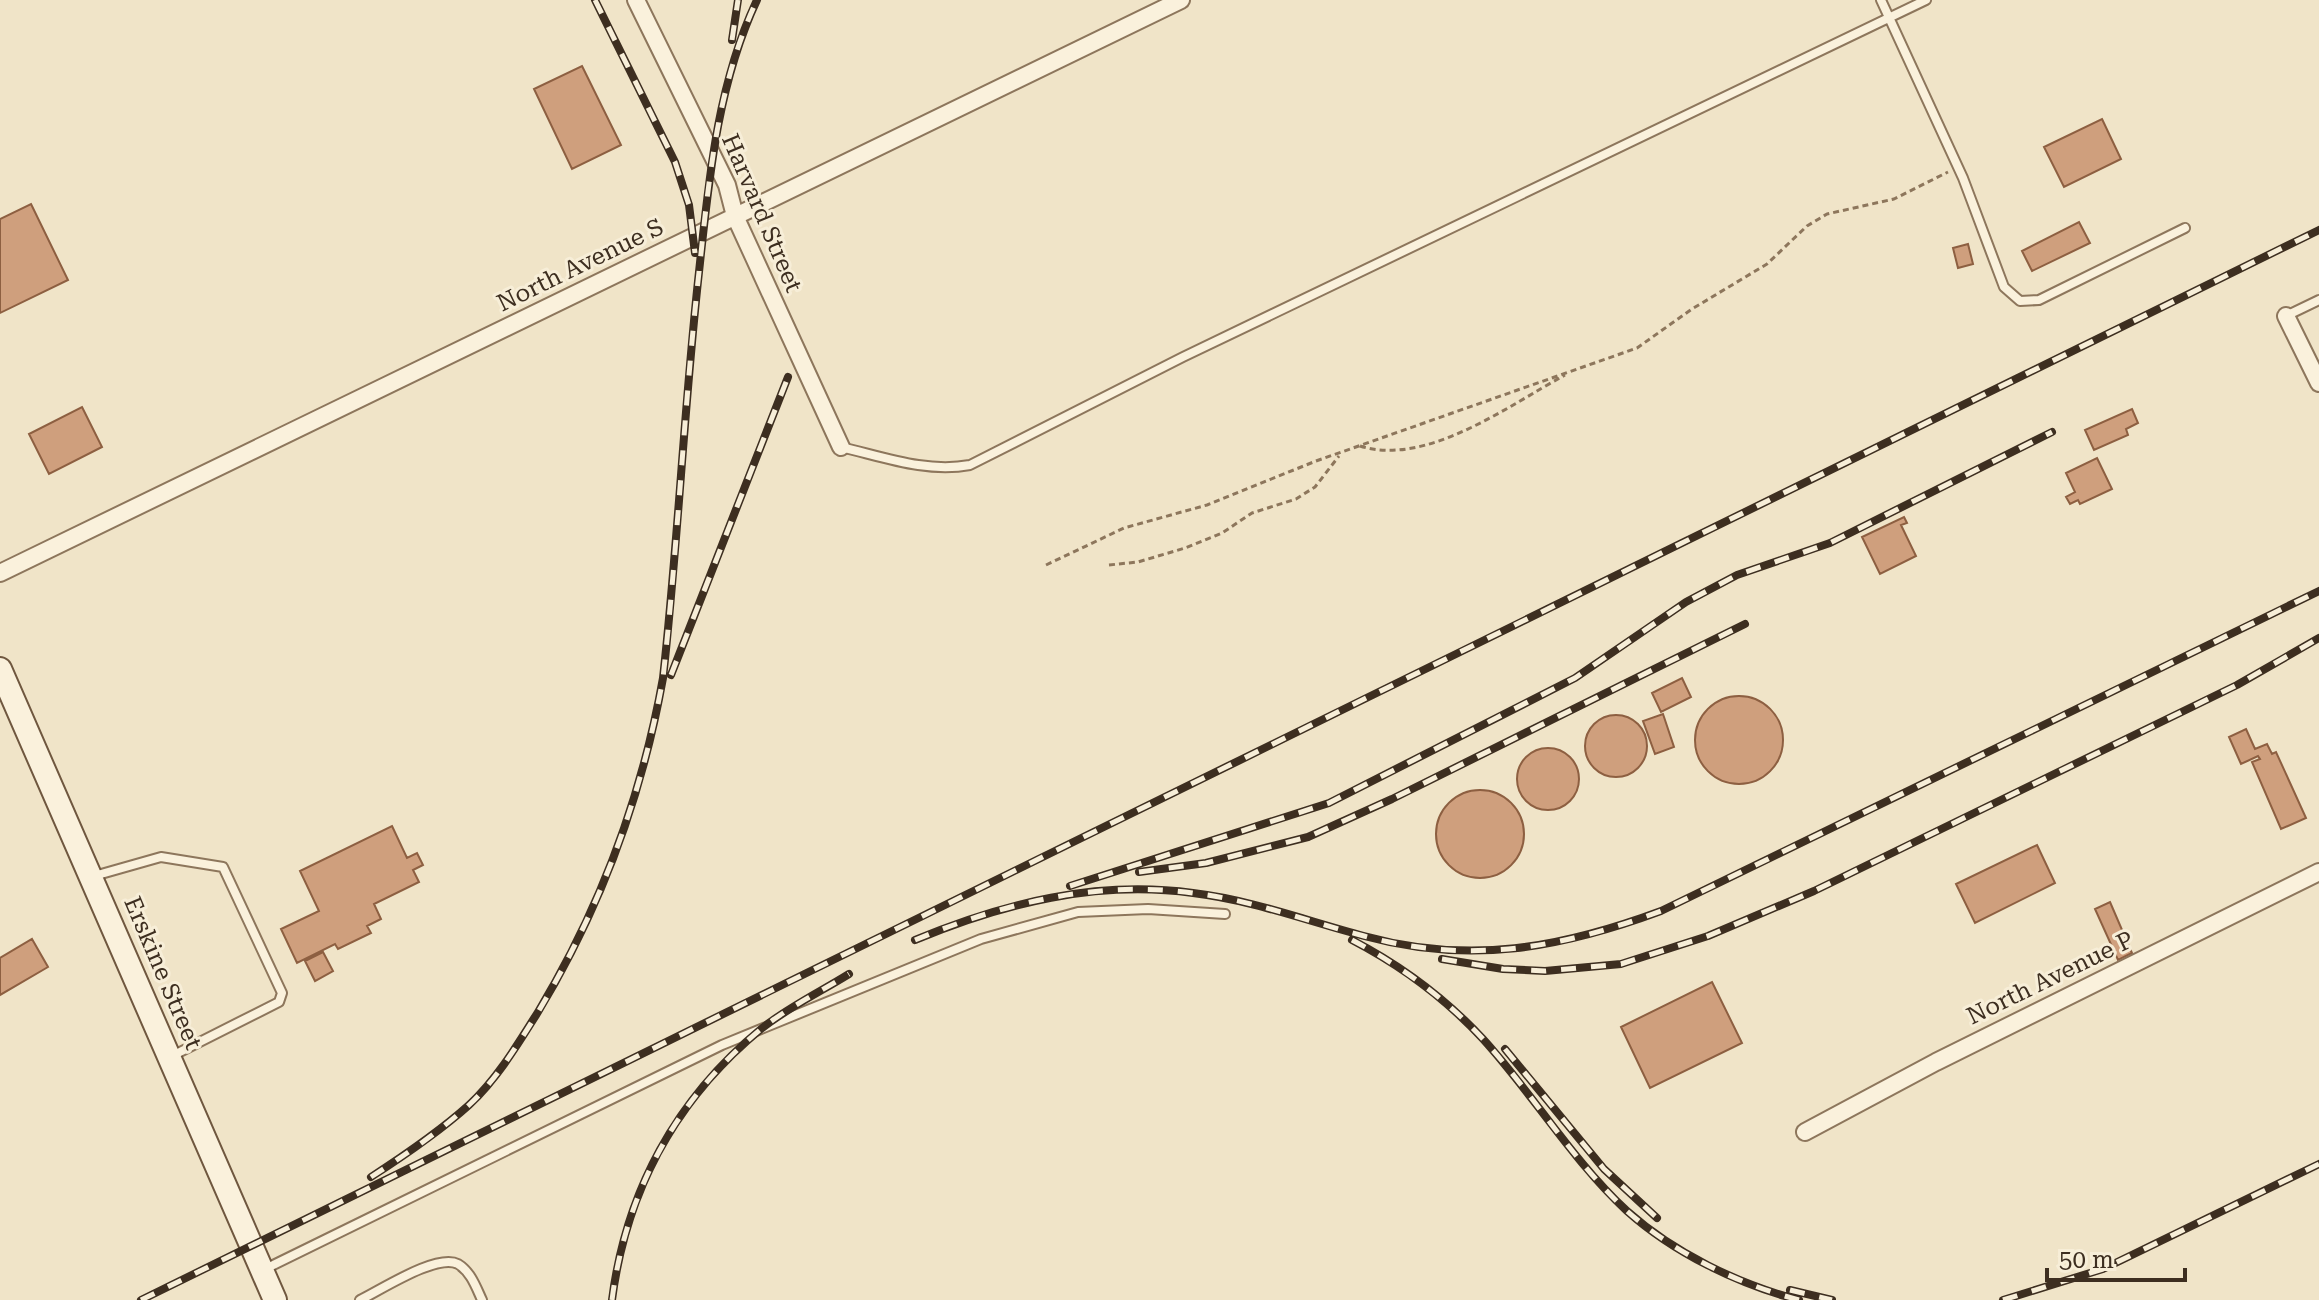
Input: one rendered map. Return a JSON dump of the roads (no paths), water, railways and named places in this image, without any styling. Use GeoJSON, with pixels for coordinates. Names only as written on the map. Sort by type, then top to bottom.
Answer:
{"type":"FeatureCollection","features":[{"type":"Feature","properties":{"kind":"main road","name":"Erskine Street"},"geometry":{"type":"LineString","coordinates":[[0,669],[93,876],[275,1300]]}},
{"type":"Feature","properties":{"kind":"street","name":"Harvard Street"},"geometry":{"type":"LineString","coordinates":[[636,0],[727,185],[735,216],[841,447]]}},
{"type":"Feature","properties":{"kind":"street","name":"North Avenue S"},"geometry":{"type":"LineString","coordinates":[[0,573],[1181,0]]}},
{"type":"Feature","properties":{"kind":"street"},"geometry":{"type":"LineString","coordinates":[[2286,316],[2319,383]]}},
{"type":"Feature","properties":{"kind":"street","name":"North Avenue P"},"geometry":{"type":"LineString","coordinates":[[1805,1132],[1950,1055],[2319,872]]}},
{"type":"Feature","properties":{"kind":"lane"},"geometry":{"type":"LineString","coordinates":[[1881,0],[1958,165],[2004,287],[2020,301],[2039,300],[2185,228]]}},
{"type":"Feature","properties":{"kind":"lane"},"geometry":{"type":"LineString","coordinates":[[841,447],[921,467],[947,469],[970,465],[1183,357],[1888,15],[1926,0]]}},
{"type":"Feature","properties":{"kind":"lane"},"geometry":{"type":"LineString","coordinates":[[2286,316],[2319,300]]}},
{"type":"Feature","properties":{"kind":"lane"},"geometry":{"type":"LineString","coordinates":[[93,876],[161,857],[223,867],[282,993],[279,1002],[171,1057]]}},
{"type":"Feature","properties":{"kind":"lane"},"geometry":{"type":"LineString","coordinates":[[262,1271],[722,1045],[981,939],[1078,912],[1148,909],[1225,914]]}},
{"type":"Feature","properties":{"kind":"lane"},"geometry":{"type":"LineString","coordinates":[[360,1300],[439,1261],[457,1263],[471,1276],[482,1300]]}},
{"type":"Feature","properties":{"kind":"railway"},"geometry":{"type":"LineString","coordinates":[[595,0],[675,162],[689,205],[695,253]]}},
{"type":"Feature","properties":{"kind":"railway"},"geometry":{"type":"LineString","coordinates":[[732,40],[738,0]]}},
{"type":"Feature","properties":{"kind":"railway"},"geometry":{"type":"LineString","coordinates":[[371,1177],[458,1115],[489,1084],[506,1061],[538,1012],[581,933],[631,808],[663,678],[711,167],[732,65],[757,0]]}},
{"type":"Feature","properties":{"kind":"railway"},"geometry":{"type":"LineString","coordinates":[[141,1300],[2319,230]]}},
{"type":"Feature","properties":{"kind":"railway"},"geometry":{"type":"LineString","coordinates":[[671,675],[788,377]]}},
{"type":"Feature","properties":{"kind":"railway"},"geometry":{"type":"LineString","coordinates":[[1070,886],[1329,803],[1575,678],[1686,602],[1737,575],[1830,543],[2052,432]]}},
{"type":"Feature","properties":{"kind":"railway"},"geometry":{"type":"LineString","coordinates":[[915,940],[1016,905],[1086,892],[1121,890],[1215,896],[1364,936],[1441,950],[1515,948],[1587,935],[1661,911],[2319,591]]}},
{"type":"Feature","properties":{"kind":"railway"},"geometry":{"type":"LineString","coordinates":[[1139,872],[1206,863],[1308,837],[1392,799],[1745,624]]}},
{"type":"Feature","properties":{"kind":"railway"},"geometry":{"type":"LineString","coordinates":[[1442,959],[1503,969],[1545,971],[1621,964],[1708,936],[1814,891],[2237,685],[2319,638]]}},
{"type":"Feature","properties":{"kind":"railway"},"geometry":{"type":"LineString","coordinates":[[1352,940],[1422,984],[1469,1024],[1588,1170],[1645,1226],[1686,1253],[1730,1276],[1799,1300]]}},
{"type":"Feature","properties":{"kind":"railway"},"geometry":{"type":"LineString","coordinates":[[612,1300],[629,1222],[643,1185],[680,1117],[731,1056],[761,1029],[849,974]]}},
{"type":"Feature","properties":{"kind":"railway"},"geometry":{"type":"LineString","coordinates":[[1505,1049],[1604,1169],[1657,1218]]}},
{"type":"Feature","properties":{"kind":"railway"},"geometry":{"type":"LineString","coordinates":[[2003,1300],[2103,1269],[2319,1164]]}},
{"type":"Feature","properties":{"kind":"railway"},"geometry":{"type":"LineString","coordinates":[[1790,1290],[1832,1300]]}}]}
